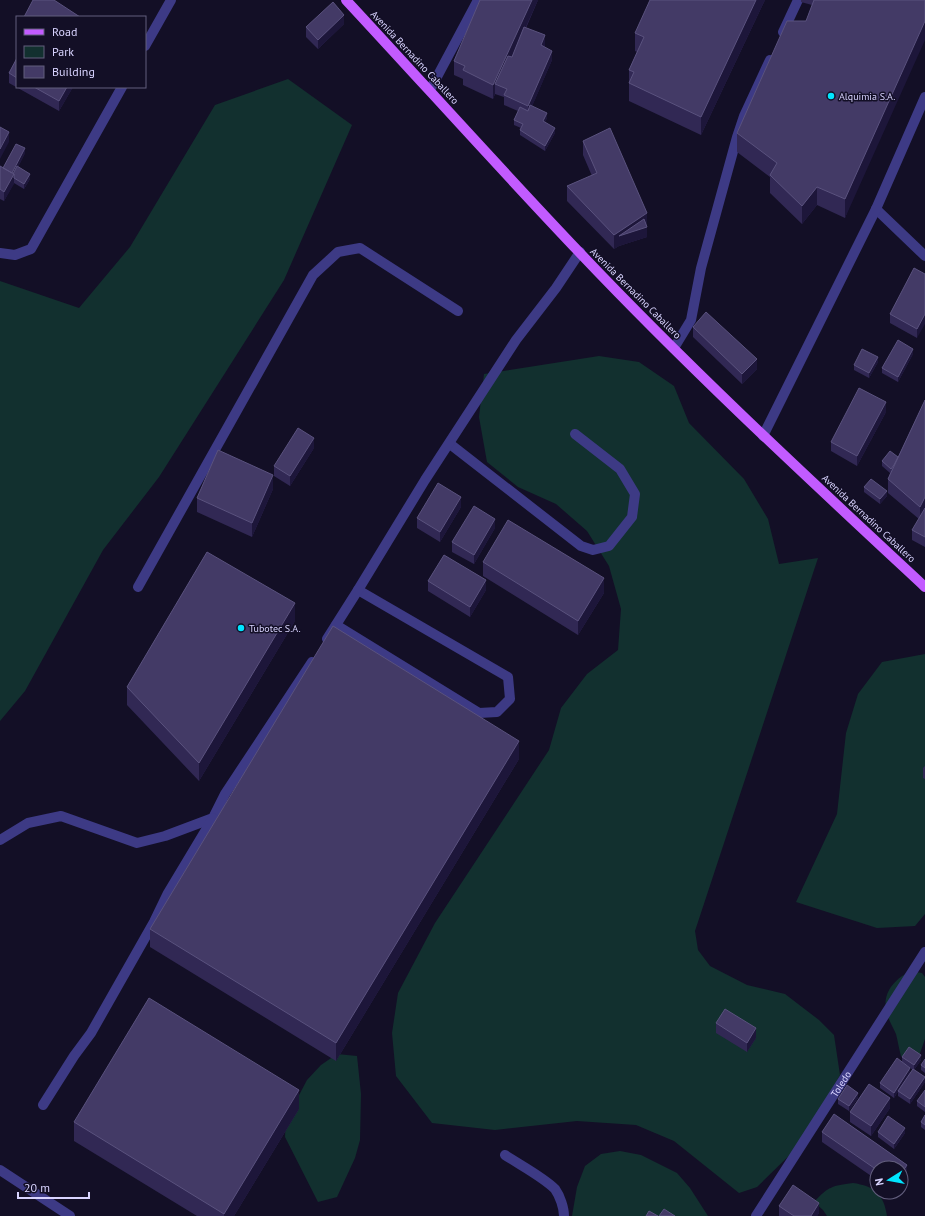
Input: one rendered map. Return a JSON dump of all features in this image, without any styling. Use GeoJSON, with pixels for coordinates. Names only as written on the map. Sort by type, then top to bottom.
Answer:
{"type":"FeatureCollection","features":[{"type":"Feature","properties":{"kind":"main road","name":"Avenida Bernadino Caballero"},"geometry":{"type":"LineString","coordinates":[[346,0],[580,252],[674,348],[763,436],[925,587]]}},
{"type":"Feature","properties":{"kind":"street"},"geometry":{"type":"LineString","coordinates":[[146,44],[171,0]]}},
{"type":"Feature","properties":{"kind":"street"},"geometry":{"type":"LineString","coordinates":[[430,90],[478,0]]}},
{"type":"Feature","properties":{"kind":"street"},"geometry":{"type":"LineString","coordinates":[[674,348],[691,320],[701,268],[744,116],[798,0]]}},
{"type":"Feature","properties":{"kind":"street"},"geometry":{"type":"LineString","coordinates":[[0,253],[15,255],[31,249],[121,88]]}},
{"type":"Feature","properties":{"kind":"street"},"geometry":{"type":"LineString","coordinates":[[763,436],[876,209],[925,97]]}},
{"type":"Feature","properties":{"kind":"street"},"geometry":{"type":"LineString","coordinates":[[876,209],[925,256]]}},
{"type":"Feature","properties":{"kind":"street"},"geometry":{"type":"LineString","coordinates":[[138,587],[313,275],[338,252],[360,248],[458,311]]}},
{"type":"Feature","properties":{"kind":"street"},"geometry":{"type":"LineString","coordinates":[[43,1105],[74,1056],[91,1033],[154,922],[168,893],[213,818],[225,794],[336,625],[425,480],[450,444],[516,340],[556,288],[580,252]]}},
{"type":"Feature","properties":{"kind":"street"},"geometry":{"type":"LineString","coordinates":[[450,444],[581,546],[593,550],[609,546],[632,517],[635,494],[620,469],[576,434]]}},
{"type":"Feature","properties":{"kind":"street"},"geometry":{"type":"LineString","coordinates":[[336,625],[479,713],[496,712],[510,699],[508,678],[358,590]]}},
{"type":"Feature","properties":{"kind":"street"},"geometry":{"type":"LineString","coordinates":[[0,840],[28,823],[61,816],[137,843],[165,836],[213,818]]}},
{"type":"Feature","properties":{"kind":"street","name":"Toledo"},"geometry":{"type":"LineString","coordinates":[[756,1216],[925,952]]}},
{"type":"Feature","properties":{"kind":"street"},"geometry":{"type":"LineString","coordinates":[[505,1155],[536,1175],[555,1190],[564,1208],[564,1216]]}},
{"type":"Feature","properties":{"kind":"street"},"geometry":{"type":"LineString","coordinates":[[0,1170],[70,1216]]}},
{"type":"Feature","properties":{"kind":"green space"},"geometry":{"type":"Polygon","coordinates":[[[288,79],[352,125],[284,280],[159,477],[103,550],[25,691],[0,721],[0,281],[79,308],[130,247],[215,105],[288,79]]]}},
{"type":"Feature","properties":{"kind":"green space"},"geometry":{"type":"Polygon","coordinates":[[[599,356],[639,362],[674,386],[689,423],[744,479],[768,519],[779,564],[818,558],[695,931],[698,950],[710,966],[747,985],[785,994],[819,1020],[834,1035],[840,1075],[800,1145],[757,1187],[739,1193],[674,1141],[636,1125],[577,1121],[495,1130],[432,1123],[396,1076],[392,1033],[398,993],[435,923],[549,750],[561,708],[587,674],[618,650],[621,609],[609,566],[587,531],[556,504],[518,487],[487,462],[479,417],[484,374],[599,356]]]}},
{"type":"Feature","properties":{"kind":"green space"},"geometry":{"type":"Polygon","coordinates":[[[925,654],[925,914],[915,926],[877,928],[796,902],[837,814],[846,733],[858,694],[882,662],[925,654]]]}},
{"type":"Feature","properties":{"kind":"green space"},"geometry":{"type":"Polygon","coordinates":[[[911,971],[922,973],[925,977],[925,1039],[919,1056],[911,1060],[901,1056],[896,1034],[888,1017],[886,1000],[887,994],[894,983],[899,978],[911,971]]]}},
{"type":"Feature","properties":{"kind":"green space"},"geometry":{"type":"Polygon","coordinates":[[[337,1054],[357,1056],[361,1094],[360,1140],[355,1158],[337,1197],[318,1202],[285,1137],[286,1116],[307,1080],[321,1065],[337,1054]]]}},
{"type":"Feature","properties":{"kind":"green space"},"geometry":{"type":"Polygon","coordinates":[[[620,1151],[641,1155],[677,1173],[690,1188],[708,1216],[572,1216],[577,1187],[585,1166],[601,1154],[620,1151]]]}},
{"type":"Feature","properties":{"kind":"green space"},"geometry":{"type":"Polygon","coordinates":[[[853,1183],[869,1187],[869,1200],[882,1200],[886,1208],[887,1216],[827,1216],[814,1202],[827,1190],[840,1185],[853,1183]]]}},
{"type":"Feature","properties":{"kind":"building"},"geometry":{"type":"Polygon","coordinates":[[[33,0],[54,0],[78,16],[25,16],[33,0]]]}},
{"type":"Feature","properties":{"kind":"building"},"geometry":{"type":"Polygon","coordinates":[[[480,0],[532,0],[493,85],[463,70],[465,66],[454,61],[480,0]]]}},
{"type":"Feature","properties":{"kind":"building"},"geometry":{"type":"Polygon","coordinates":[[[650,0],[756,0],[701,117],[629,83],[634,72],[629,70],[644,37],[635,33],[650,0]]]}},
{"type":"Feature","properties":{"kind":"building","name":"Alquimia S.A."},"geometry":{"type":"Polygon","coordinates":[[[814,0],[925,0],[925,21],[845,199],[817,187],[802,206],[770,175],[777,163],[737,133],[787,21],[806,21],[814,0]]]}},
{"type":"Feature","properties":{"kind":"building"},"geometry":{"type":"Polygon","coordinates":[[[333,2],[344,15],[318,40],[306,27],[333,2]]]}},
{"type":"Feature","properties":{"kind":"building"},"geometry":{"type":"Polygon","coordinates":[[[524,27],[545,35],[541,45],[552,51],[528,106],[504,95],[507,89],[495,84],[508,56],[512,57],[524,27]]]}},
{"type":"Feature","properties":{"kind":"building"},"geometry":{"type":"Polygon","coordinates":[[[16,60],[16,77],[9,73],[16,60]]]}},
{"type":"Feature","properties":{"kind":"building"},"geometry":{"type":"Polygon","coordinates":[[[36,88],[66,88],[59,101],[36,88]]]}},
{"type":"Feature","properties":{"kind":"building"},"geometry":{"type":"Polygon","coordinates":[[[530,105],[547,113],[543,121],[555,128],[545,146],[520,130],[523,124],[514,120],[520,107],[528,111],[530,105]]]}},
{"type":"Feature","properties":{"kind":"building"},"geometry":{"type":"Polygon","coordinates":[[[0,127],[9,132],[0,149],[0,127]]]}},
{"type":"Feature","properties":{"kind":"building"},"geometry":{"type":"Polygon","coordinates":[[[610,128],[647,213],[614,235],[567,186],[597,173],[583,141],[610,128]]]}},
{"type":"Feature","properties":{"kind":"building"},"geometry":{"type":"Polygon","coordinates":[[[16,144],[25,148],[12,173],[3,168],[16,144]]]}},
{"type":"Feature","properties":{"kind":"building"},"geometry":{"type":"Polygon","coordinates":[[[0,166],[14,174],[4,192],[0,189],[0,166]]]}},
{"type":"Feature","properties":{"kind":"building"},"geometry":{"type":"Polygon","coordinates":[[[17,166],[30,174],[24,184],[14,178],[13,174],[17,166]]]}},
{"type":"Feature","properties":{"kind":"building"},"geometry":{"type":"Polygon","coordinates":[[[644,219],[647,227],[619,236],[644,219]]]}},
{"type":"Feature","properties":{"kind":"building"},"geometry":{"type":"Polygon","coordinates":[[[914,268],[925,274],[925,314],[917,329],[890,314],[914,268]]]}},
{"type":"Feature","properties":{"kind":"building"},"geometry":{"type":"Polygon","coordinates":[[[706,312],[757,359],[742,374],[693,327],[706,312]]]}},
{"type":"Feature","properties":{"kind":"building"},"geometry":{"type":"Polygon","coordinates":[[[898,340],[913,349],[898,377],[882,368],[898,340]]]}},
{"type":"Feature","properties":{"kind":"building"},"geometry":{"type":"Polygon","coordinates":[[[862,349],[878,357],[869,373],[854,365],[862,349]]]}},
{"type":"Feature","properties":{"kind":"building"},"geometry":{"type":"Polygon","coordinates":[[[859,388],[886,402],[857,456],[831,442],[859,388]]]}},
{"type":"Feature","properties":{"kind":"building"},"geometry":{"type":"Polygon","coordinates":[[[925,400],[925,497],[920,507],[888,479],[925,400]]]}},
{"type":"Feature","properties":{"kind":"building"},"geometry":{"type":"Polygon","coordinates":[[[298,428],[314,438],[290,476],[274,466],[298,428]]]}},
{"type":"Feature","properties":{"kind":"building"},"geometry":{"type":"Polygon","coordinates":[[[218,450],[273,475],[252,523],[197,498],[218,450]]]}},
{"type":"Feature","properties":{"kind":"building"},"geometry":{"type":"Polygon","coordinates":[[[890,451],[898,457],[891,469],[882,461],[890,451]]]}},
{"type":"Feature","properties":{"kind":"building"},"geometry":{"type":"Polygon","coordinates":[[[871,479],[887,491],[880,499],[864,487],[871,479]]]}},
{"type":"Feature","properties":{"kind":"building"},"geometry":{"type":"Polygon","coordinates":[[[438,483],[461,497],[440,532],[417,518],[438,483]]]}},
{"type":"Feature","properties":{"kind":"building"},"geometry":{"type":"Polygon","coordinates":[[[474,506],[495,519],[474,555],[452,542],[474,506]]]}},
{"type":"Feature","properties":{"kind":"building"},"geometry":{"type":"Polygon","coordinates":[[[925,508],[925,537],[912,530],[925,508]]]}},
{"type":"Feature","properties":{"kind":"building"},"geometry":{"type":"Polygon","coordinates":[[[508,520],[604,578],[578,621],[483,562],[508,520]]]}},
{"type":"Feature","properties":{"kind":"building"},"geometry":{"type":"Polygon","coordinates":[[[207,552],[295,603],[199,763],[127,687],[207,552]]]}},
{"type":"Feature","properties":{"kind":"building"},"geometry":{"type":"Polygon","coordinates":[[[444,555],[486,580],[470,607],[428,581],[444,555]]]}},
{"type":"Feature","properties":{"kind":"building"},"geometry":{"type":"Polygon","coordinates":[[[333,626],[519,741],[336,1043],[150,929],[333,626]]]}},
{"type":"Feature","properties":{"kind":"building"},"geometry":{"type":"Polygon","coordinates":[[[149,998],[299,1090],[224,1214],[74,1122],[149,998]]]}},
{"type":"Feature","properties":{"kind":"building"},"geometry":{"type":"Polygon","coordinates":[[[725,1009],[756,1028],[747,1043],[716,1023],[725,1009]]]}},
{"type":"Feature","properties":{"kind":"building"},"geometry":{"type":"Polygon","coordinates":[[[909,1047],[921,1055],[914,1065],[902,1057],[909,1047]]]}},
{"type":"Feature","properties":{"kind":"building"},"geometry":{"type":"Polygon","coordinates":[[[897,1058],[910,1068],[894,1093],[880,1083],[897,1058]]]}},
{"type":"Feature","properties":{"kind":"building"},"geometry":{"type":"Polygon","coordinates":[[[925,1059],[925,1068],[921,1065],[925,1059]]]}},
{"type":"Feature","properties":{"kind":"building"},"geometry":{"type":"Polygon","coordinates":[[[913,1069],[925,1077],[910,1099],[898,1091],[913,1069]]]}},
{"type":"Feature","properties":{"kind":"building"},"geometry":{"type":"Polygon","coordinates":[[[869,1084],[890,1098],[871,1126],[850,1112],[869,1084]]]}},
{"type":"Feature","properties":{"kind":"building"},"geometry":{"type":"Polygon","coordinates":[[[847,1085],[858,1093],[849,1106],[838,1099],[847,1085]]]}},
{"type":"Feature","properties":{"kind":"building"},"geometry":{"type":"Polygon","coordinates":[[[925,1090],[925,1107],[917,1101],[925,1090]]]}},
{"type":"Feature","properties":{"kind":"building"},"geometry":{"type":"Polygon","coordinates":[[[834,1114],[900,1160],[869,1160],[869,1164],[822,1132],[834,1114]]]}},
{"type":"Feature","properties":{"kind":"building"},"geometry":{"type":"Polygon","coordinates":[[[925,1115],[925,1125],[921,1122],[925,1115]]]}},
{"type":"Feature","properties":{"kind":"building"},"geometry":{"type":"Polygon","coordinates":[[[888,1116],[905,1128],[894,1144],[878,1132],[888,1116]]]}},
{"type":"Feature","properties":{"kind":"building"},"geometry":{"type":"Polygon","coordinates":[[[793,1185],[819,1203],[811,1216],[794,1216],[779,1206],[793,1185]]]}},
{"type":"Feature","properties":{"kind":"building"},"geometry":{"type":"Polygon","coordinates":[[[664,1209],[675,1216],[659,1216],[664,1209]]]}},
{"type":"Feature","properties":{"kind":"building"},"geometry":{"type":"Polygon","coordinates":[[[649,1211],[658,1216],[646,1216],[649,1211]]]}},
{"type":"Feature","properties":{"kind":"place","name":"Alquimia S.A."},"geometry":{"type":"Point","coordinates":[831,96]}},
{"type":"Feature","properties":{"kind":"place","name":"Tubotec S.A."},"geometry":{"type":"Point","coordinates":[241,628]}}]}
